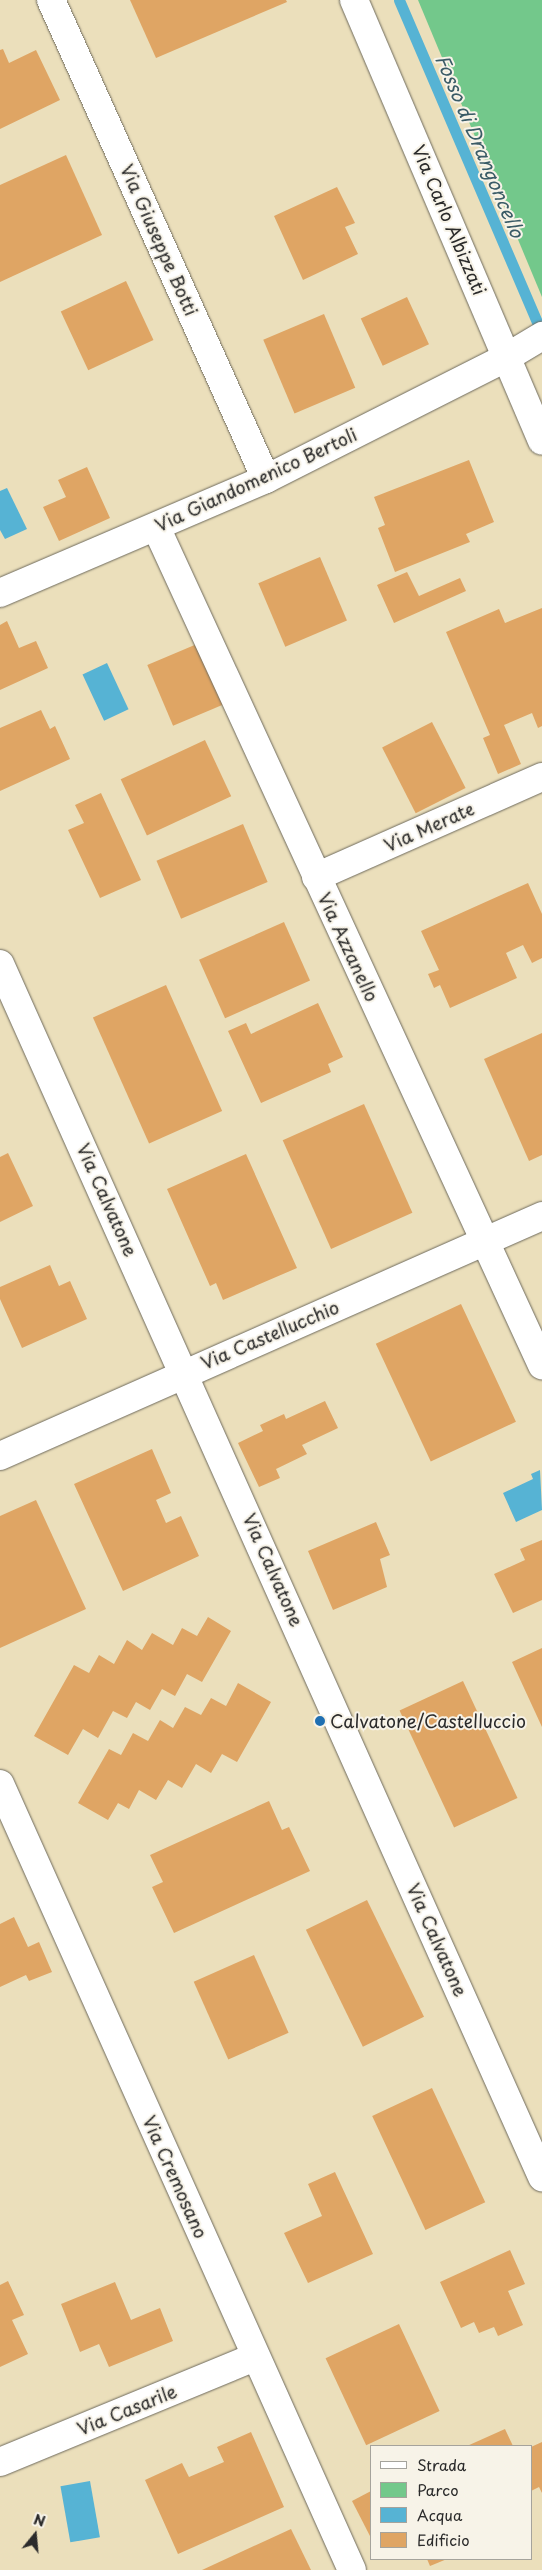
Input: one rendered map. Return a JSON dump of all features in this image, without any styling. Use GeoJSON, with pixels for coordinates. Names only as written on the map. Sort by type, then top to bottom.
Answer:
{"type":"FeatureCollection","features":[{"type":"Feature","properties":{"kind":"street","name":"Via Giuseppe Botti"},"geometry":{"type":"LineString","coordinates":[[51,0],[266,479]]}},
{"type":"Feature","properties":{"kind":"street","name":"Via Carlo Albizzati"},"geometry":{"type":"LineString","coordinates":[[354,0],[508,357],[542,441]]}},
{"type":"Feature","properties":{"kind":"street","name":"Via Giandomenico Bertoli"},"geometry":{"type":"LineString","coordinates":[[0,593],[266,479],[508,357],[542,336]]}},
{"type":"Feature","properties":{"kind":"street","name":"Via Azzanello"},"geometry":{"type":"LineString","coordinates":[[156,527],[484,1243],[542,1365]]}},
{"type":"Feature","properties":{"kind":"street","name":"Via Merate"},"geometry":{"type":"LineString","coordinates":[[316,877],[542,777]]}},
{"type":"Feature","properties":{"kind":"street","name":"Via Calvatone"},"geometry":{"type":"LineString","coordinates":[[0,964],[185,1372],[542,2177]]}},
{"type":"Feature","properties":{"kind":"street","name":"Via Castellucchio"},"geometry":{"type":"LineString","coordinates":[[0,1456],[185,1372],[484,1243],[542,1216]]}},
{"type":"Feature","properties":{"kind":"street","name":"Via Cremosano"},"geometry":{"type":"LineString","coordinates":[[0,1784],[352,2570]]}},
{"type":"Feature","properties":{"kind":"street","name":"Via Casarile"},"geometry":{"type":"LineString","coordinates":[[0,2462],[255,2357]]}},
{"type":"Feature","properties":{"kind":"green space"},"geometry":{"type":"Polygon","coordinates":[[[418,0],[542,0],[542,297],[418,0]]]}},
{"type":"Feature","properties":{"kind":"water"},"geometry":{"type":"Polygon","coordinates":[[[7,488],[27,529],[5,539],[0,530],[0,491],[7,488]]]}},
{"type":"Feature","properties":{"kind":"water"},"geometry":{"type":"Polygon","coordinates":[[[107,663],[129,709],[104,721],[83,674],[107,663]]]}},
{"type":"Feature","properties":{"kind":"water"},"geometry":{"type":"Polygon","coordinates":[[[540,1470],[542,1510],[516,1522],[503,1493],[533,1479],[531,1474],[540,1470]]]}},
{"type":"Feature","properties":{"kind":"water"},"geometry":{"type":"Polygon","coordinates":[[[90,2481],[100,2537],[70,2542],[60,2486],[90,2481]]]}},
{"type":"Feature","properties":{"kind":"building"},"geometry":{"type":"Polygon","coordinates":[[[130,0],[286,0],[287,2],[156,58],[130,0]]]}},
{"type":"Feature","properties":{"kind":"building"},"geometry":{"type":"Polygon","coordinates":[[[3,49],[9,63],[36,50],[60,100],[0,129],[0,50],[3,49]]]}},
{"type":"Feature","properties":{"kind":"building"},"geometry":{"type":"Polygon","coordinates":[[[66,155],[102,235],[0,282],[0,185],[66,155]]]}},
{"type":"Feature","properties":{"kind":"building"},"geometry":{"type":"Polygon","coordinates":[[[337,187],[355,223],[345,227],[358,254],[303,280],[274,216],[337,187]]]}},
{"type":"Feature","properties":{"kind":"building"},"geometry":{"type":"Polygon","coordinates":[[[126,281],[153,340],[88,370],[61,311],[126,281]]]}},
{"type":"Feature","properties":{"kind":"building"},"geometry":{"type":"Polygon","coordinates":[[[407,297],[429,344],[383,366],[361,319],[407,297]]]}},
{"type":"Feature","properties":{"kind":"building"},"geometry":{"type":"Polygon","coordinates":[[[324,314],[355,388],[295,413],[263,340],[324,314]]]}},
{"type":"Feature","properties":{"kind":"building"},"geometry":{"type":"Polygon","coordinates":[[[469,460],[494,522],[466,534],[470,542],[395,572],[378,528],[385,525],[374,497],[469,460]]]}},
{"type":"Feature","properties":{"kind":"building"},"geometry":{"type":"Polygon","coordinates":[[[87,467],[110,518],[59,541],[43,507],[66,497],[58,480],[87,467]]]}},
{"type":"Feature","properties":{"kind":"building"},"geometry":{"type":"Polygon","coordinates":[[[320,557],[347,621],[285,647],[258,583],[320,557]]]}},
{"type":"Feature","properties":{"kind":"building"},"geometry":{"type":"Polygon","coordinates":[[[407,572],[419,596],[460,578],[466,591],[394,623],[377,585],[407,572]]]}},
{"type":"Feature","properties":{"kind":"building"},"geometry":{"type":"Polygon","coordinates":[[[542,608],[542,726],[538,728],[532,713],[504,725],[521,764],[498,774],[483,738],[490,735],[446,632],[499,609],[505,623],[542,608]]]}},
{"type":"Feature","properties":{"kind":"building"},"geometry":{"type":"Polygon","coordinates":[[[7,621],[19,648],[36,641],[48,668],[0,690],[0,625],[7,621]]]}},
{"type":"Feature","properties":{"kind":"building"},"geometry":{"type":"Polygon","coordinates":[[[197,644],[223,705],[173,726],[147,665],[197,644]]]}},
{"type":"Feature","properties":{"kind":"building"},"geometry":{"type":"Polygon","coordinates":[[[41,710],[50,729],[55,726],[70,759],[0,791],[0,728],[41,710]]]}},
{"type":"Feature","properties":{"kind":"building"},"geometry":{"type":"Polygon","coordinates":[[[432,722],[466,788],[416,813],[382,747],[432,722]]]}},
{"type":"Feature","properties":{"kind":"building"},"geometry":{"type":"Polygon","coordinates":[[[205,740],[231,796],[147,835],[121,779],[205,740]]]}},
{"type":"Feature","properties":{"kind":"building"},"geometry":{"type":"Polygon","coordinates":[[[101,793],[141,880],[100,898],[68,830],[84,823],[75,805],[101,793]]]}},
{"type":"Feature","properties":{"kind":"building"},"geometry":{"type":"Polygon","coordinates":[[[243,824],[268,882],[181,919],[156,861],[243,824]]]}},
{"type":"Feature","properties":{"kind":"building"},"geometry":{"type":"Polygon","coordinates":[[[528,883],[542,914],[542,958],[532,963],[523,945],[506,953],[517,978],[450,1008],[440,985],[434,988],[428,974],[439,970],[421,931],[528,883]]]}},
{"type":"Feature","properties":{"kind":"building"},"geometry":{"type":"Polygon","coordinates":[[[284,922],[310,980],[225,1018],[199,960],[284,922]]]}},
{"type":"Feature","properties":{"kind":"building"},"geometry":{"type":"Polygon","coordinates":[[[166,985],[222,1111],[149,1144],[93,1018],[166,985]]]}},
{"type":"Feature","properties":{"kind":"building"},"geometry":{"type":"Polygon","coordinates":[[[318,1003],[343,1057],[328,1064],[331,1072],[261,1103],[228,1031],[246,1023],[251,1034],[318,1003]]]}},
{"type":"Feature","properties":{"kind":"building"},"geometry":{"type":"Polygon","coordinates":[[[542,1033],[542,1155],[529,1161],[484,1059],[542,1033]]]}},
{"type":"Feature","properties":{"kind":"building"},"geometry":{"type":"Polygon","coordinates":[[[364,1104],[412,1213],[331,1249],[283,1140],[364,1104]]]}},
{"type":"Feature","properties":{"kind":"building"},"geometry":{"type":"Polygon","coordinates":[[[8,1153],[33,1206],[0,1222],[0,1157],[8,1153]]]}},
{"type":"Feature","properties":{"kind":"building"},"geometry":{"type":"Polygon","coordinates":[[[246,1154],[297,1268],[223,1300],[216,1283],[210,1286],[167,1189],[246,1154]]]}},
{"type":"Feature","properties":{"kind":"building"},"geometry":{"type":"Polygon","coordinates":[[[50,1265],[59,1286],[70,1281],[87,1319],[22,1348],[0,1299],[0,1287],[50,1265]]]}},
{"type":"Feature","properties":{"kind":"building"},"geometry":{"type":"Polygon","coordinates":[[[461,1304],[516,1422],[431,1462],[376,1344],[461,1304]]]}},
{"type":"Feature","properties":{"kind":"building"},"geometry":{"type":"Polygon","coordinates":[[[325,1401],[338,1428],[302,1445],[307,1454],[276,1469],[280,1478],[259,1487],[238,1443],[263,1431],[260,1425],[284,1414],[286,1419],[325,1401]]]}},
{"type":"Feature","properties":{"kind":"building"},"geometry":{"type":"Polygon","coordinates":[[[152,1449],[171,1493],[156,1500],[166,1523],[181,1516],[199,1556],[123,1591],[74,1484],[152,1449]]]}},
{"type":"Feature","properties":{"kind":"building"},"geometry":{"type":"Polygon","coordinates":[[[36,1500],[86,1609],[0,1648],[0,1516],[36,1500]]]}},
{"type":"Feature","properties":{"kind":"building"},"geometry":{"type":"Polygon","coordinates":[[[376,1522],[390,1555],[380,1559],[387,1587],[333,1610],[308,1551],[376,1522]]]}},
{"type":"Feature","properties":{"kind":"building"},"geometry":{"type":"Polygon","coordinates":[[[542,1540],[542,1600],[513,1613],[494,1574],[525,1560],[520,1549],[542,1540]]]}},
{"type":"Feature","properties":{"kind":"building"},"geometry":{"type":"Polygon","coordinates":[[[208,1617],[231,1631],[202,1682],[187,1674],[175,1696],[162,1689],[150,1710],[136,1702],[127,1718],[113,1711],[98,1738],[83,1729],[68,1755],[34,1736],[74,1665],[89,1673],[99,1655],[114,1664],[127,1640],[142,1650],[152,1633],[173,1645],[182,1628],[197,1636],[208,1617]]]}},
{"type":"Feature","properties":{"kind":"building"},"geometry":{"type":"Polygon","coordinates":[[[542,1648],[542,1727],[512,1662],[542,1648]]]}},
{"type":"Feature","properties":{"kind":"building"},"geometry":{"type":"Polygon","coordinates":[[[463,1681],[518,1798],[454,1827],[400,1711],[463,1681]]]}},
{"type":"Feature","properties":{"kind":"building"},"geometry":{"type":"Polygon","coordinates":[[[238,1683],[271,1702],[237,1762],[222,1754],[211,1773],[196,1764],[182,1788],[168,1780],[156,1800],[139,1790],[129,1809],[118,1803],[108,1820],[78,1803],[109,1749],[121,1755],[133,1733],[148,1741],[160,1720],[173,1728],[185,1707],[201,1715],[211,1698],[226,1706],[238,1683]]]}},
{"type":"Feature","properties":{"kind":"building"},"geometry":{"type":"Polygon","coordinates":[[[269,1801],[282,1830],[289,1827],[310,1871],[174,1933],[152,1887],[163,1882],[150,1855],[269,1801]]]}},
{"type":"Feature","properties":{"kind":"building"},"geometry":{"type":"Polygon","coordinates":[[[367,1900],[424,2017],[363,2047],[306,1930],[367,1900]]]}},
{"type":"Feature","properties":{"kind":"building"},"geometry":{"type":"Polygon","coordinates":[[[14,1917],[28,1947],[39,1942],[52,1972],[29,1981],[26,1975],[0,1987],[0,1924],[14,1917]]]}},
{"type":"Feature","properties":{"kind":"building"},"geometry":{"type":"Polygon","coordinates":[[[254,1955],[289,2033],[228,2059],[194,1982],[254,1955]]]}},
{"type":"Feature","properties":{"kind":"building"},"geometry":{"type":"Polygon","coordinates":[[[432,2088],[485,2202],[425,2230],[372,2116],[432,2088]]]}},
{"type":"Feature","properties":{"kind":"building"},"geometry":{"type":"Polygon","coordinates":[[[335,2172],[373,2254],[308,2283],[284,2233],[322,2216],[308,2184],[335,2172]]]}},
{"type":"Feature","properties":{"kind":"building"},"geometry":{"type":"Polygon","coordinates":[[[510,2250],[525,2284],[508,2291],[523,2325],[498,2336],[494,2327],[479,2333],[474,2322],[461,2328],[440,2282],[510,2250]]]}},
{"type":"Feature","properties":{"kind":"building"},"geometry":{"type":"Polygon","coordinates":[[[8,2281],[24,2315],[12,2320],[28,2354],[0,2367],[0,2285],[8,2281]]]}},
{"type":"Feature","properties":{"kind":"building"},"geometry":{"type":"Polygon","coordinates":[[[115,2282],[131,2320],[160,2308],[173,2341],[109,2367],[99,2344],[80,2352],[61,2304],[115,2282]]]}},
{"type":"Feature","properties":{"kind":"building"},"geometry":{"type":"Polygon","coordinates":[[[399,2324],[440,2411],[366,2445],[326,2358],[399,2324]]]}},
{"type":"Feature","properties":{"kind":"building"},"geometry":{"type":"Polygon","coordinates":[[[505,2429],[513,2445],[469,2445],[505,2429]]]}},
{"type":"Feature","properties":{"kind":"building"},"geometry":{"type":"Polygon","coordinates":[[[251,2432],[284,2507],[178,2554],[145,2480],[182,2463],[189,2477],[224,2462],[217,2447],[251,2432]]]}},
{"type":"Feature","properties":{"kind":"building"},"geometry":{"type":"Polygon","coordinates":[[[542,2442],[542,2493],[539,2487],[532,2490],[532,2447],[542,2442]]]}},
{"type":"Feature","properties":{"kind":"building"},"geometry":{"type":"Polygon","coordinates":[[[370,2492],[370,2536],[352,2501],[370,2492]]]}},
{"type":"Feature","properties":{"kind":"building"},"geometry":{"type":"Polygon","coordinates":[[[291,2529],[311,2570],[202,2570],[291,2529]]]}},
{"type":"Feature","properties":{"kind":"building"},"geometry":{"type":"Polygon","coordinates":[[[427,2560],[445,2560],[430,2566],[427,2560]]]}},
{"type":"Feature","properties":{"kind":"waterway","name":"Fosso di Drangoncello"},"geometry":{"type":"LineString","coordinates":[[399,0],[542,333]]}},
{"type":"Feature","properties":{"kind":"place","name":"Calvatone/Castelluccio"},"geometry":{"type":"Point","coordinates":[320,1721]}}]}
